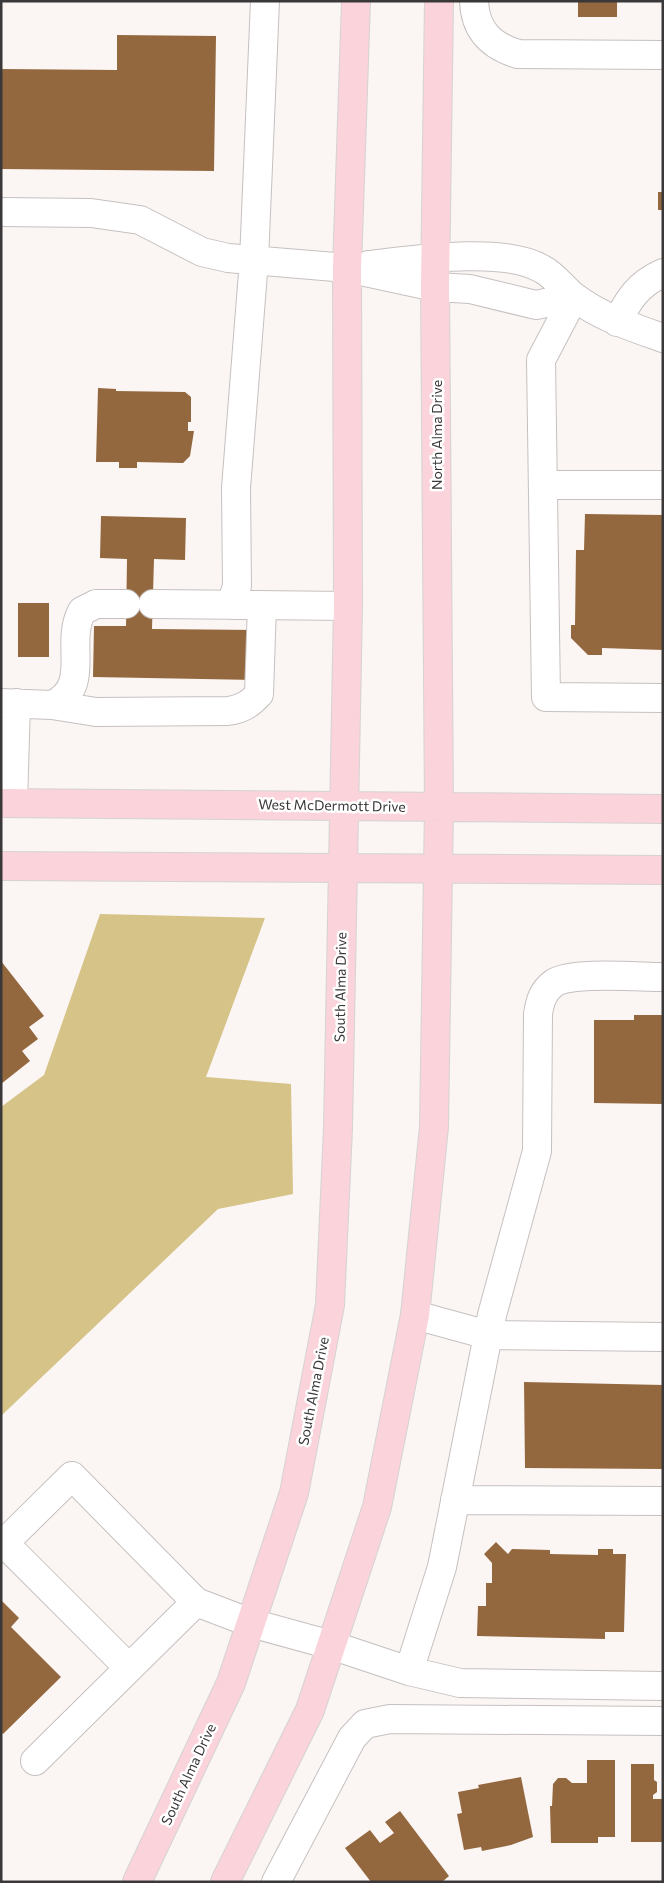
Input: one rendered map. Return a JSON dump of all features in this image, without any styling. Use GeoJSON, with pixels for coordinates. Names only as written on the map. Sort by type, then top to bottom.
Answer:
{"type":"FeatureCollection","features":[{"type":"Feature","properties":{"kind":"main road"},"geometry":{"type":"LineString","coordinates":[[342,868],[348,606],[347,268],[356,1]]}},
{"type":"Feature","properties":{"kind":"main road","name":"North Alma Drive"},"geometry":{"type":"LineString","coordinates":[[438,869],[435,286],[439,1]]}},
{"type":"Feature","properties":{"kind":"main road","name":"West McDermott Drive"},"geometry":{"type":"LineString","coordinates":[[7,803],[663,809]]}},
{"type":"Feature","properties":{"kind":"main road"},"geometry":{"type":"LineString","coordinates":[[1,866],[663,870]]}},
{"type":"Feature","properties":{"kind":"main road","name":"South Alma Drive"},"geometry":{"type":"LineString","coordinates":[[137,1882],[231,1682],[294,1492],[330,1305],[338,1128],[342,868]]}},
{"type":"Feature","properties":{"kind":"main road"},"geometry":{"type":"LineString","coordinates":[[225,1882],[310,1710],[377,1507],[415,1315],[434,1127],[438,869]]}},
{"type":"Feature","properties":{"kind":"lane"},"geometry":{"type":"LineString","coordinates":[[231,605],[237,586],[236,488],[254,260],[265,1]]}},
{"type":"Feature","properties":{"kind":"lane"},"geometry":{"type":"LineString","coordinates":[[474,1],[474,13],[480,28],[490,41],[503,49],[518,54],[663,55]]}},
{"type":"Feature","properties":{"kind":"lane"},"geometry":{"type":"LineString","coordinates":[[1,212],[91,212],[140,220],[202,252],[228,258],[347,268],[435,286],[470,289],[536,304],[574,297]]}},
{"type":"Feature","properties":{"kind":"lane"},"geometry":{"type":"LineString","coordinates":[[347,268],[436,257],[508,258],[542,268],[574,297],[617,322],[663,338]]}},
{"type":"Feature","properties":{"kind":"lane"},"geometry":{"type":"LineString","coordinates":[[617,322],[638,287],[663,273]]}},
{"type":"Feature","properties":{"kind":"lane"},"geometry":{"type":"LineString","coordinates":[[574,297],[541,360],[546,697],[663,698]]}},
{"type":"Feature","properties":{"kind":"lane"},"geometry":{"type":"LineString","coordinates":[[543,485],[663,485]]}},
{"type":"Feature","properties":{"kind":"lane"},"geometry":{"type":"LineString","coordinates":[[52,705],[64,699],[71,692],[74,683],[76,628],[82,612],[96,604],[348,606]]}},
{"type":"Feature","properties":{"kind":"lane"},"geometry":{"type":"LineString","coordinates":[[7,803],[9,702],[52,705],[96,712],[228,711],[240,709],[251,703],[259,694],[262,606]]}},
{"type":"Feature","properties":{"kind":"lane"},"geometry":{"type":"LineString","coordinates":[[409,1671],[442,1567],[488,1335],[537,1151],[538,1014],[540,1002],[545,991],[565,978],[663,977]]}},
{"type":"Feature","properties":{"kind":"lane"},"geometry":{"type":"LineString","coordinates":[[415,1315],[488,1335],[663,1337]]}},
{"type":"Feature","properties":{"kind":"lane"},"geometry":{"type":"LineString","coordinates":[[129,1668],[4,1543],[72,1476],[196,1602],[251,1623],[331,1645],[409,1671],[460,1682],[663,1686]]}},
{"type":"Feature","properties":{"kind":"lane"},"geometry":{"type":"LineString","coordinates":[[455,1500],[663,1501]]}},
{"type":"Feature","properties":{"kind":"lane"},"geometry":{"type":"LineString","coordinates":[[35,1761],[196,1602]]}},
{"type":"Feature","properties":{"kind":"lane"},"geometry":{"type":"LineString","coordinates":[[276,1882],[352,1738],[365,1724],[390,1719],[663,1721]]}},
{"type":"Feature","properties":{"kind":"shaded area"},"geometry":{"type":"Polygon","coordinates":[[[100,914],[265,918],[206,1077],[291,1084],[293,1194],[218,1209],[1,1416],[1,1107],[44,1075],[100,914]]]}},
{"type":"Feature","properties":{"kind":"building"},"geometry":{"type":"Polygon","coordinates":[[[578,1],[617,1],[617,17],[578,17],[578,1]]]}},
{"type":"Feature","properties":{"kind":"building"},"geometry":{"type":"Polygon","coordinates":[[[117,35],[216,36],[214,171],[1,169],[1,69],[117,70],[117,35]]]}},
{"type":"Feature","properties":{"kind":"building"},"geometry":{"type":"Polygon","coordinates":[[[658,192],[663,192],[663,210],[658,210],[658,192]]]}},
{"type":"Feature","properties":{"kind":"building"},"geometry":{"type":"Polygon","coordinates":[[[98,388],[116,389],[116,391],[185,392],[191,397],[191,422],[188,422],[188,431],[194,431],[190,456],[183,463],[137,462],[137,468],[119,468],[119,462],[96,462],[98,388]]]}},
{"type":"Feature","properties":{"kind":"building"},"geometry":{"type":"Polygon","coordinates":[[[585,514],[663,515],[663,650],[602,648],[602,655],[588,655],[571,638],[571,625],[575,625],[576,550],[584,550],[585,514]]]}},
{"type":"Feature","properties":{"kind":"building"},"geometry":{"type":"Polygon","coordinates":[[[101,516],[186,518],[185,560],[154,559],[152,629],[259,630],[258,680],[93,677],[94,626],[126,626],[127,559],[100,558],[101,516]]]}},
{"type":"Feature","properties":{"kind":"building"},"geometry":{"type":"Polygon","coordinates":[[[18,603],[49,603],[49,657],[18,657],[18,603]]]}},
{"type":"Feature","properties":{"kind":"building"},"geometry":{"type":"Polygon","coordinates":[[[1,961],[44,1016],[29,1027],[38,1039],[22,1051],[30,1061],[1,1084],[1,961]]]}},
{"type":"Feature","properties":{"kind":"building"},"geometry":{"type":"Polygon","coordinates":[[[634,1015],[663,1015],[663,1104],[594,1103],[594,1020],[634,1020],[634,1015]]]}},
{"type":"Feature","properties":{"kind":"building"},"geometry":{"type":"Polygon","coordinates":[[[524,1382],[663,1385],[663,1469],[525,1468],[524,1382]]]}},
{"type":"Feature","properties":{"kind":"building"},"geometry":{"type":"Polygon","coordinates":[[[496,1542],[508,1554],[512,1549],[550,1550],[550,1554],[598,1555],[598,1549],[613,1549],[613,1554],[626,1554],[624,1632],[605,1632],[605,1639],[477,1636],[478,1606],[486,1606],[486,1583],[492,1583],[492,1563],[484,1554],[496,1542]]]}},
{"type":"Feature","properties":{"kind":"building"},"geometry":{"type":"Polygon","coordinates":[[[2,1601],[19,1618],[11,1627],[61,1677],[3,1734],[1,1732],[2,1601]]]}},
{"type":"Feature","properties":{"kind":"building"},"geometry":{"type":"Polygon","coordinates":[[[587,1760],[615,1760],[615,1837],[598,1837],[598,1843],[551,1843],[550,1806],[552,1806],[553,1784],[558,1778],[566,1778],[572,1783],[587,1783],[587,1760]]]}},
{"type":"Feature","properties":{"kind":"building"},"geometry":{"type":"Polygon","coordinates":[[[631,1764],[654,1764],[654,1780],[657,1782],[657,1792],[653,1795],[653,1799],[663,1799],[663,1842],[631,1842],[631,1764]]]}},
{"type":"Feature","properties":{"kind":"building"},"geometry":{"type":"Polygon","coordinates":[[[521,1777],[533,1837],[511,1845],[482,1851],[481,1847],[464,1850],[457,1814],[462,1813],[458,1792],[479,1788],[478,1785],[521,1777]]]}},
{"type":"Feature","properties":{"kind":"building"},"geometry":{"type":"Polygon","coordinates":[[[400,1811],[449,1876],[442,1882],[371,1882],[345,1848],[370,1830],[380,1843],[394,1833],[385,1822],[400,1811]]]}}]}
